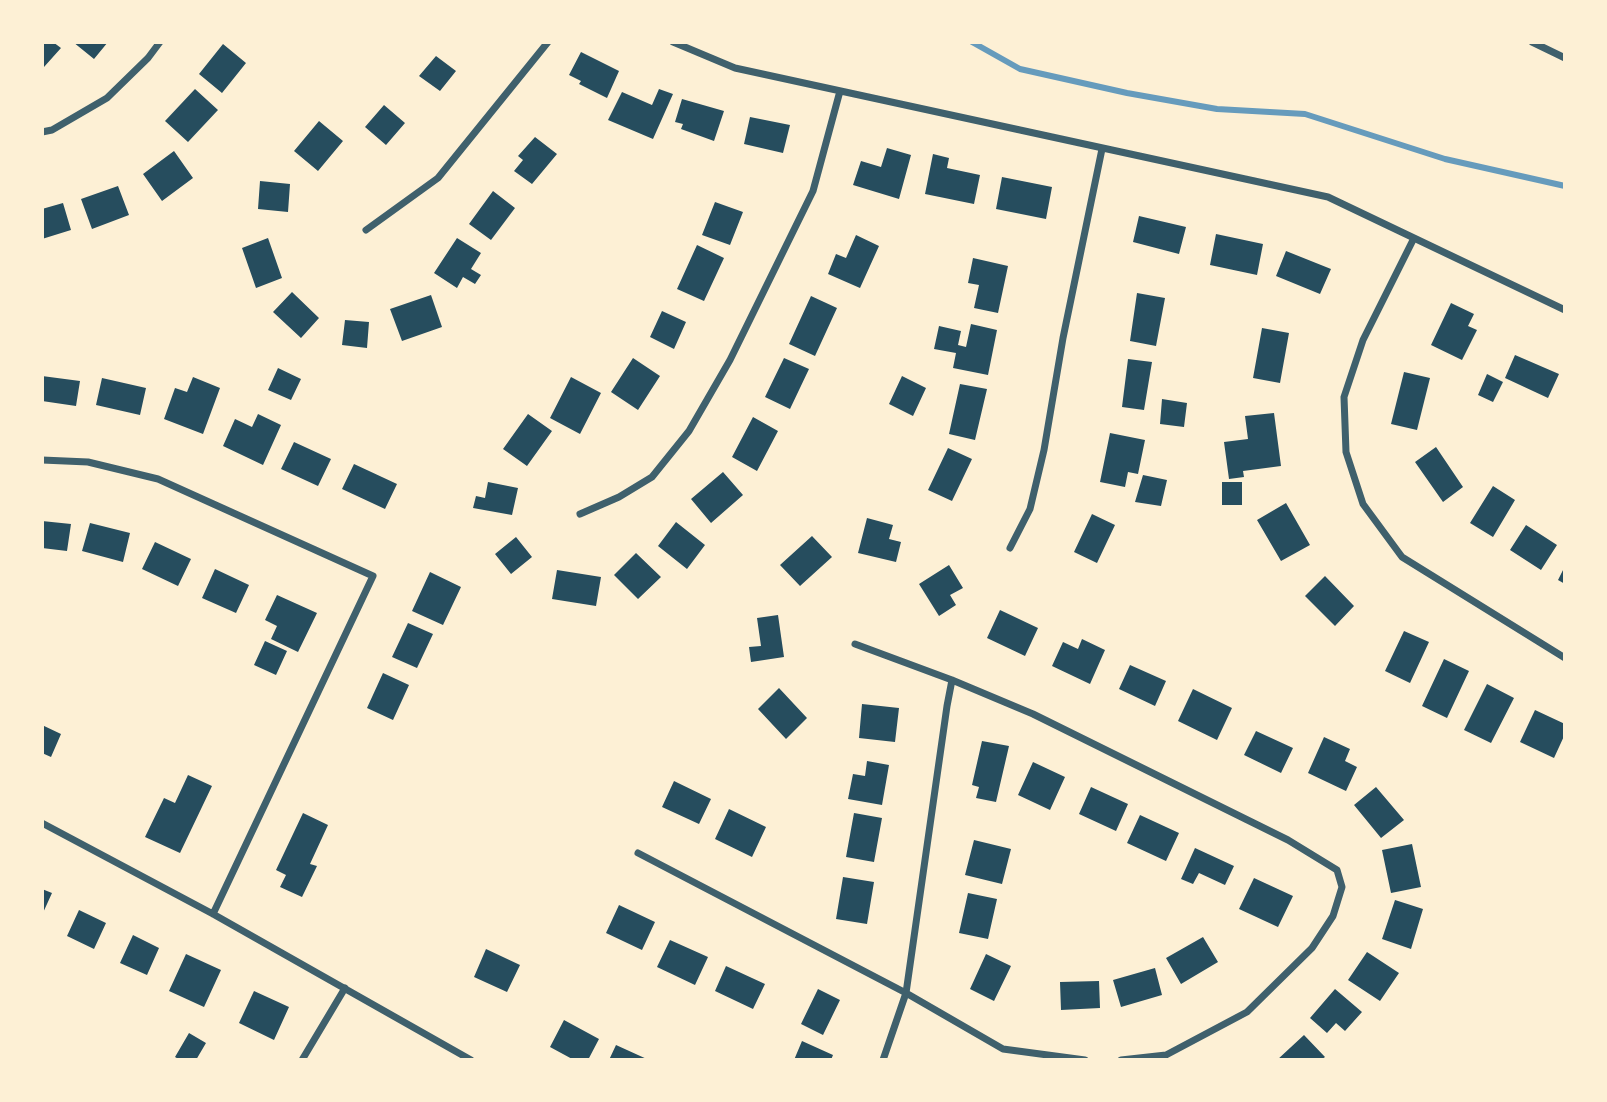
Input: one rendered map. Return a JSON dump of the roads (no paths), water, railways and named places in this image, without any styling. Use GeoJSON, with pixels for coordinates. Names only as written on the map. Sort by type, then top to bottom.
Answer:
{"type":"FeatureCollection","features":[{"type":"Feature","properties":{"kind":"street"},"geometry":{"type":"LineString","coordinates":[[42,132],[52,130],[107,98],[148,58],[160,42]]}},
{"type":"Feature","properties":{"kind":"street"},"geometry":{"type":"LineString","coordinates":[[366,230],[438,178],[548,42]]}},
{"type":"Feature","properties":{"kind":"street"},"geometry":{"type":"LineString","coordinates":[[673,42],[735,68],[1328,197],[1565,310]]}},
{"type":"Feature","properties":{"kind":"street"},"geometry":{"type":"LineString","coordinates":[[1532,42],[1565,58]]}},
{"type":"Feature","properties":{"kind":"street"},"geometry":{"type":"LineString","coordinates":[[580,514],[619,497],[652,477],[689,431],[730,360],[813,191],[840,91]]}},
{"type":"Feature","properties":{"kind":"street"},"geometry":{"type":"LineString","coordinates":[[1010,548],[1030,509],[1044,450],[1063,338],[1102,149]]}},
{"type":"Feature","properties":{"kind":"street"},"geometry":{"type":"LineString","coordinates":[[1414,238],[1363,340],[1344,397],[1346,452],[1363,504],[1402,557],[1565,658]]}},
{"type":"Feature","properties":{"kind":"street"},"geometry":{"type":"LineString","coordinates":[[42,460],[88,462],[158,479],[373,576],[213,914]]}},
{"type":"Feature","properties":{"kind":"street"},"geometry":{"type":"LineString","coordinates":[[855,643],[1033,714],[1288,840],[1336,870],[1342,887],[1333,916],[1312,948],[1247,1012],[1167,1057],[1122,1060]]}},
{"type":"Feature","properties":{"kind":"street"},"geometry":{"type":"LineString","coordinates":[[883,1060],[906,993],[953,680]]}},
{"type":"Feature","properties":{"kind":"street"},"geometry":{"type":"LineString","coordinates":[[42,823],[213,914],[471,1060]]}},
{"type":"Feature","properties":{"kind":"street"},"geometry":{"type":"LineString","coordinates":[[638,853],[906,993],[1003,1049],[1086,1060]]}},
{"type":"Feature","properties":{"kind":"street"},"geometry":{"type":"LineString","coordinates":[[302,1060],[345,988]]}},
{"type":"Feature","properties":{"kind":"waterway"},"geometry":{"type":"LineString","coordinates":[[972,42],[1020,69],[1127,93],[1217,109],[1305,114],[1445,159],[1565,186]]}}]}
